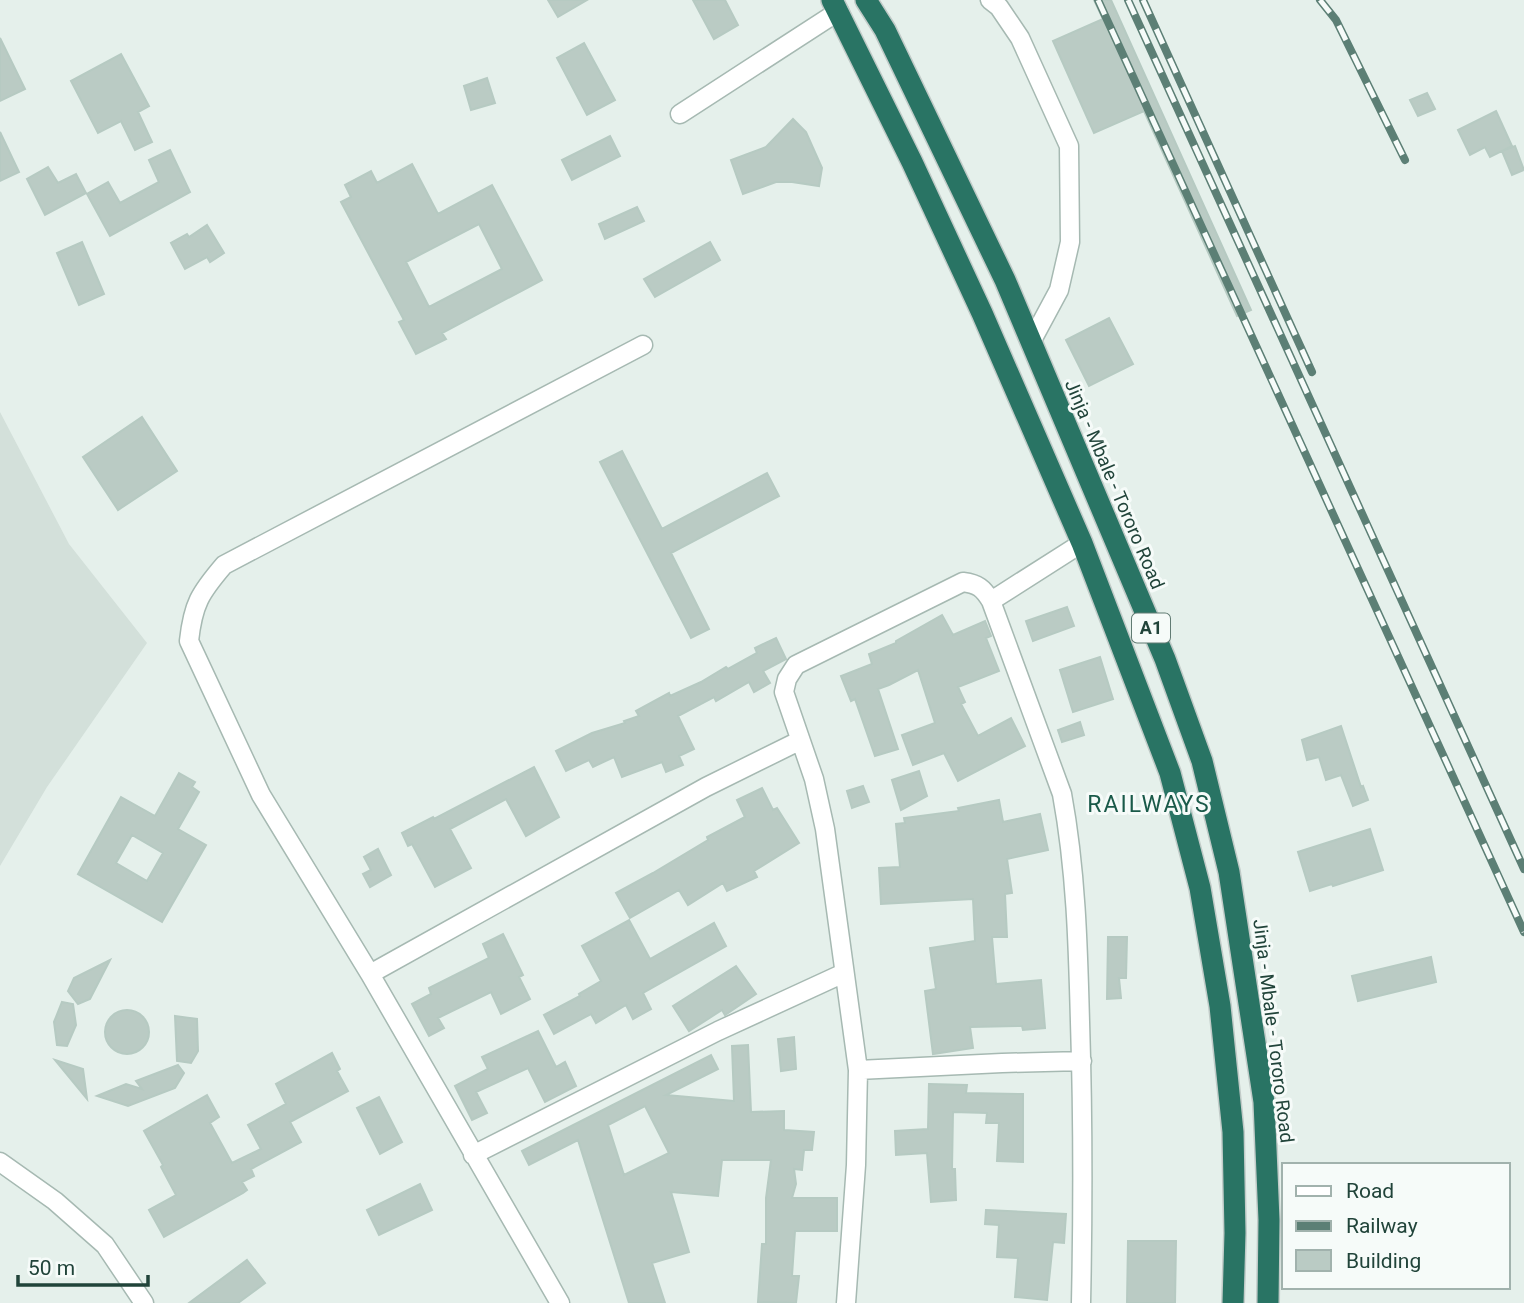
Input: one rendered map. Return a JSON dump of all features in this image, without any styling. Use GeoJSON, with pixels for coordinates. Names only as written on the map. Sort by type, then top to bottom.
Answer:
{"type":"FeatureCollection","features":[{"type":"Feature","properties":{"kind":"highway","name":"Jinja - Mbale - Tororo Road"},"geometry":{"type":"LineString","coordinates":[[866,0],[885,30],[1005,280],[1165,659],[1202,761],[1229,872],[1264,1102],[1269,1220],[1268,1303]]}},
{"type":"Feature","properties":{"kind":"highway","name":"A1"},"geometry":{"type":"LineString","coordinates":[[836,6],[982,313],[1082,543],[1170,773],[1200,888],[1220,1006],[1233,1132],[1233,1303]]}},
{"type":"Feature","properties":{"kind":"street"},"geometry":{"type":"LineString","coordinates":[[990,0],[999,7],[1020,38],[1069,146],[1070,242],[1059,290],[1031,342]]}},
{"type":"Feature","properties":{"kind":"street"},"geometry":{"type":"LineString","coordinates":[[680,114],[836,6]]}},
{"type":"Feature","properties":{"kind":"street"},"geometry":{"type":"LineString","coordinates":[[560,1303],[370,974],[261,794],[189,641],[192,614],[206,587],[224,565],[643,345]]}},
{"type":"Feature","properties":{"kind":"street"},"geometry":{"type":"LineString","coordinates":[[991,601],[1082,543]]}},
{"type":"Feature","properties":{"kind":"street"},"geometry":{"type":"LineString","coordinates":[[846,1303],[856,1165],[858,1070],[825,829],[814,779],[784,692],[787,679],[796,665],[963,582],[976,584],[984,589],[991,601],[1062,794],[1073,868],[1079,941],[1084,1185],[1081,1303]]}},
{"type":"Feature","properties":{"kind":"street"},"geometry":{"type":"LineString","coordinates":[[370,974],[706,787],[799,741]]}},
{"type":"Feature","properties":{"kind":"street"},"geometry":{"type":"LineString","coordinates":[[473,1155],[718,1031],[844,973]]}},
{"type":"Feature","properties":{"kind":"street"},"geometry":{"type":"LineString","coordinates":[[858,1070],[1082,1062]]}},
{"type":"Feature","properties":{"kind":"street"},"geometry":{"type":"LineString","coordinates":[[0,1162],[55,1200],[105,1245],[144,1303]]}},
{"type":"Feature","properties":{"kind":"shaded area"},"geometry":{"type":"Polygon","coordinates":[[[0,412],[69,544],[147,643],[47,787],[0,866],[0,412]]]}},
{"type":"Feature","properties":{"kind":"building"},"geometry":{"type":"Polygon","coordinates":[[[548,0],[587,0],[558,17],[548,0]]]}},
{"type":"Feature","properties":{"kind":"building"},"geometry":{"type":"Polygon","coordinates":[[[693,0],[725,0],[738,25],[714,39],[693,0]]]}},
{"type":"Feature","properties":{"kind":"building"},"geometry":{"type":"Polygon","coordinates":[[[1094,0],[1111,0],[1251,310],[1237,316],[1144,111],[1094,133],[1053,41],[1103,19],[1094,0]]]}},
{"type":"Feature","properties":{"kind":"building"},"geometry":{"type":"Polygon","coordinates":[[[0,38],[25,89],[0,101],[0,38]]]}},
{"type":"Feature","properties":{"kind":"building"},"geometry":{"type":"Polygon","coordinates":[[[584,43],[615,100],[587,115],[557,58],[584,43]]]}},
{"type":"Feature","properties":{"kind":"building"},"geometry":{"type":"Polygon","coordinates":[[[121,54],[149,106],[138,112],[152,142],[135,150],[121,121],[98,133],[71,81],[121,54]]]}},
{"type":"Feature","properties":{"kind":"building"},"geometry":{"type":"Polygon","coordinates":[[[487,78],[495,103],[471,110],[464,86],[487,78]]]}},
{"type":"Feature","properties":{"kind":"building"},"geometry":{"type":"Polygon","coordinates":[[[1427,93],[1435,109],[1418,116],[1410,100],[1427,93]]]}},
{"type":"Feature","properties":{"kind":"building"},"geometry":{"type":"Polygon","coordinates":[[[1496,111],[1512,146],[1490,157],[1485,147],[1470,155],[1458,130],[1496,111]]]}},
{"type":"Feature","properties":{"kind":"building"},"geometry":{"type":"Polygon","coordinates":[[[793,119],[806,132],[822,168],[819,186],[776,182],[743,194],[731,160],[766,147],[793,119]]]}},
{"type":"Feature","properties":{"kind":"building"},"geometry":{"type":"Polygon","coordinates":[[[0,132],[19,172],[0,181],[0,132]]]}},
{"type":"Feature","properties":{"kind":"building"},"geometry":{"type":"Polygon","coordinates":[[[610,136],[620,156],[572,180],[562,160],[610,136]]]}},
{"type":"Feature","properties":{"kind":"building"},"geometry":{"type":"Polygon","coordinates":[[[1515,146],[1524,170],[1512,175],[1502,151],[1515,146]]]}},
{"type":"Feature","properties":{"kind":"building"},"geometry":{"type":"Polygon","coordinates":[[[170,150],[190,192],[110,236],[87,194],[108,182],[120,203],[159,182],[149,160],[170,150]]]}},
{"type":"Feature","properties":{"kind":"building"},"geometry":{"type":"Polygon","coordinates":[[[412,164],[438,214],[492,185],[542,280],[442,333],[446,339],[416,354],[399,322],[404,320],[341,202],[351,197],[345,185],[371,171],[377,183],[412,164]],[[479,224],[406,262],[429,307],[502,269],[479,224]]]}},
{"type":"Feature","properties":{"kind":"building"},"geometry":{"type":"Polygon","coordinates":[[[48,167],[58,183],[76,174],[86,193],[45,215],[27,179],[48,167]]]}},
{"type":"Feature","properties":{"kind":"building"},"geometry":{"type":"Polygon","coordinates":[[[637,207],[644,221],[605,239],[599,224],[637,207]]]}},
{"type":"Feature","properties":{"kind":"building"},"geometry":{"type":"Polygon","coordinates":[[[207,225],[224,253],[210,262],[207,257],[185,269],[171,243],[187,234],[189,237],[207,225]]]}},
{"type":"Feature","properties":{"kind":"building"},"geometry":{"type":"Polygon","coordinates":[[[82,242],[104,294],[79,305],[57,253],[82,242]]]}},
{"type":"Feature","properties":{"kind":"building"},"geometry":{"type":"Polygon","coordinates":[[[710,242],[720,260],[655,297],[644,279],[710,242]]]}},
{"type":"Feature","properties":{"kind":"building"},"geometry":{"type":"Polygon","coordinates":[[[1109,318],[1133,364],[1089,386],[1066,340],[1109,318]]]}},
{"type":"Feature","properties":{"kind":"building"},"geometry":{"type":"Polygon","coordinates":[[[142,417],[177,471],[118,510],[83,457],[142,417]]]}},
{"type":"Feature","properties":{"kind":"building"},"geometry":{"type":"Polygon","coordinates":[[[622,451],[662,529],[767,473],[779,496],[671,553],[709,629],[691,638],[600,462],[622,451]]]}},
{"type":"Feature","properties":{"kind":"building"},"geometry":{"type":"Polygon","coordinates":[[[1067,607],[1074,626],[1033,641],[1026,621],[1067,607]]]}},
{"type":"Feature","properties":{"kind":"building"},"geometry":{"type":"Polygon","coordinates":[[[942,615],[953,635],[985,621],[991,636],[986,638],[999,671],[958,687],[965,702],[961,704],[978,736],[1011,718],[1025,746],[958,781],[944,753],[913,765],[902,735],[935,723],[918,670],[878,689],[898,749],[875,756],[855,699],[851,701],[841,676],[872,664],[869,654],[896,643],[942,615]]]}},
{"type":"Feature","properties":{"kind":"building"},"geometry":{"type":"Polygon","coordinates":[[[776,638],[786,659],[763,671],[770,683],[754,692],[749,682],[716,701],[714,697],[678,716],[694,749],[679,756],[683,765],[666,772],[662,762],[622,777],[614,757],[593,767],[589,760],[566,771],[556,751],[592,733],[639,716],[636,711],[669,693],[670,696],[726,667],[728,669],[757,653],[755,648],[776,638]]]}},
{"type":"Feature","properties":{"kind":"building"},"geometry":{"type":"Polygon","coordinates":[[[1100,657],[1113,699],[1073,712],[1060,670],[1100,657]]]}},
{"type":"Feature","properties":{"kind":"building"},"geometry":{"type":"Polygon","coordinates":[[[1080,722],[1084,735],[1062,742],[1058,730],[1080,722]]]}},
{"type":"Feature","properties":{"kind":"building"},"geometry":{"type":"Polygon","coordinates":[[[1341,726],[1361,787],[1363,786],[1368,800],[1353,806],[1341,775],[1326,780],[1319,757],[1307,760],[1302,740],[1341,726]]]}},
{"type":"Feature","properties":{"kind":"building"},"geometry":{"type":"Polygon","coordinates":[[[534,767],[559,817],[526,836],[506,799],[450,829],[471,868],[435,887],[412,844],[408,846],[402,833],[534,767]]]}},
{"type":"Feature","properties":{"kind":"building"},"geometry":{"type":"Polygon","coordinates":[[[919,771],[927,796],[901,810],[892,780],[919,771]]]}},
{"type":"Feature","properties":{"kind":"building"},"geometry":{"type":"Polygon","coordinates":[[[179,773],[195,782],[192,787],[199,792],[178,829],[206,845],[162,922],[78,874],[121,797],[155,816],[179,773]],[[132,835],[116,863],[147,881],[163,853],[132,835]]]}},
{"type":"Feature","properties":{"kind":"building"},"geometry":{"type":"Polygon","coordinates":[[[863,786],[869,802],[852,808],[847,791],[863,786]]]}},
{"type":"Feature","properties":{"kind":"building"},"geometry":{"type":"Polygon","coordinates":[[[762,788],[773,810],[777,808],[799,843],[754,871],[757,877],[727,891],[723,883],[688,905],[679,890],[630,918],[616,893],[745,817],[737,800],[762,788]]]}},
{"type":"Feature","properties":{"kind":"building"},"geometry":{"type":"Polygon","coordinates":[[[999,800],[1003,822],[1040,814],[1048,850],[1007,859],[1012,893],[1005,894],[1007,937],[992,937],[996,984],[1041,980],[1045,1028],[1023,1030],[1022,1026],[970,1027],[973,1048],[933,1054],[925,991],[936,989],[930,948],[975,941],[973,899],[881,904],[879,868],[900,867],[896,824],[905,823],[904,818],[959,811],[958,808],[999,800]]]}},
{"type":"Feature","properties":{"kind":"building"},"geometry":{"type":"Polygon","coordinates":[[[1370,829],[1383,870],[1310,891],[1298,852],[1370,829]]]}},
{"type":"Feature","properties":{"kind":"building"},"geometry":{"type":"Polygon","coordinates":[[[378,849],[391,875],[370,887],[363,874],[371,870],[364,857],[378,849]]]}},
{"type":"Feature","properties":{"kind":"building"},"geometry":{"type":"Polygon","coordinates":[[[629,920],[650,959],[714,923],[726,946],[643,993],[651,1009],[633,1019],[626,1005],[596,1023],[591,1014],[554,1034],[544,1015],[580,996],[579,994],[601,981],[582,946],[629,920]]]}},
{"type":"Feature","properties":{"kind":"building"},"geometry":{"type":"Polygon","coordinates":[[[503,934],[523,975],[519,977],[530,999],[501,1014],[491,992],[438,1018],[444,1028],[429,1036],[412,1004],[431,994],[429,988],[489,958],[483,944],[503,934]]]}},
{"type":"Feature","properties":{"kind":"building"},"geometry":{"type":"Polygon","coordinates":[[[1108,937],[1127,937],[1126,978],[1119,978],[1121,998],[1107,999],[1108,937]]]}},
{"type":"Feature","properties":{"kind":"building"},"geometry":{"type":"Polygon","coordinates":[[[1431,957],[1436,982],[1358,1001],[1352,976],[1431,957]]]}},
{"type":"Feature","properties":{"kind":"building"},"geometry":{"type":"Polygon","coordinates":[[[110,960],[90,999],[78,1004],[68,991],[74,978],[110,960]]]}},
{"type":"Feature","properties":{"kind":"building"},"geometry":{"type":"Polygon","coordinates":[[[736,966],[756,994],[725,1015],[722,1010],[689,1031],[673,1006],[736,966]]]}},
{"type":"Feature","properties":{"kind":"building"},"geometry":{"type":"Polygon","coordinates":[[[62,1002],[73,1004],[76,1025],[67,1046],[57,1045],[54,1022],[62,1002]]]}},
{"type":"Feature","properties":{"kind":"building"},"geometry":{"type":"Polygon","coordinates":[[[127,1010],[136,1011],[143,1016],[148,1023],[148,1041],[143,1048],[136,1053],[127,1054],[118,1053],[111,1048],[106,1041],[105,1032],[106,1023],[111,1016],[118,1011],[127,1010]]]}},
{"type":"Feature","properties":{"kind":"building"},"geometry":{"type":"Polygon","coordinates":[[[175,1016],[197,1019],[198,1051],[191,1063],[177,1061],[175,1016]]]}},
{"type":"Feature","properties":{"kind":"building"},"geometry":{"type":"Polygon","coordinates":[[[538,1031],[556,1067],[565,1062],[576,1086],[545,1102],[528,1068],[476,1092],[487,1113],[472,1120],[455,1086],[488,1069],[482,1057],[538,1031]]]}},
{"type":"Feature","properties":{"kind":"building"},"geometry":{"type":"Polygon","coordinates":[[[794,1037],[796,1069],[781,1071],[778,1039],[794,1037]]]}},
{"type":"Feature","properties":{"kind":"building"},"geometry":{"type":"Polygon","coordinates":[[[748,1045],[751,1112],[784,1111],[784,1130],[814,1132],[812,1150],[804,1150],[802,1170],[794,1169],[796,1184],[792,1198],[837,1198],[837,1231],[795,1231],[792,1276],[799,1276],[796,1303],[758,1302],[762,1244],[766,1244],[766,1198],[771,1160],[722,1160],[718,1196],[671,1192],[689,1252],[652,1263],[665,1303],[629,1303],[578,1140],[529,1165],[522,1151],[711,1055],[718,1069],[666,1095],[734,1101],[732,1046],[748,1045]],[[645,1106],[608,1125],[624,1175],[669,1153],[645,1106]]]}},
{"type":"Feature","properties":{"kind":"building"},"geometry":{"type":"Polygon","coordinates":[[[332,1053],[340,1069],[337,1071],[348,1091],[290,1122],[301,1142],[251,1169],[254,1176],[242,1182],[247,1190],[164,1237],[149,1210],[176,1195],[144,1131],[207,1095],[219,1117],[210,1123],[232,1163],[261,1149],[248,1125],[286,1104],[276,1084],[332,1053]]]}},
{"type":"Feature","properties":{"kind":"building"},"geometry":{"type":"Polygon","coordinates":[[[55,1060],[83,1069],[87,1099],[55,1060]]]}},
{"type":"Feature","properties":{"kind":"building"},"geometry":{"type":"Polygon","coordinates":[[[178,1065],[184,1073],[175,1088],[128,1106],[97,1096],[126,1084],[142,1089],[136,1081],[178,1065]]]}},
{"type":"Feature","properties":{"kind":"building"},"geometry":{"type":"Polygon","coordinates":[[[929,1084],[967,1085],[966,1093],[1023,1094],[1023,1162],[997,1161],[999,1123],[986,1123],[987,1113],[953,1112],[952,1169],[955,1169],[956,1200],[931,1202],[927,1153],[896,1155],[895,1131],[928,1129],[929,1084]]]}},
{"type":"Feature","properties":{"kind":"building"},"geometry":{"type":"Polygon","coordinates":[[[379,1097],[402,1142],[380,1154],[357,1108],[379,1097]]]}},
{"type":"Feature","properties":{"kind":"building"},"geometry":{"type":"Polygon","coordinates":[[[420,1184],[432,1210],[379,1235],[367,1210],[420,1184]]]}},
{"type":"Feature","properties":{"kind":"building"},"geometry":{"type":"Polygon","coordinates":[[[986,1210],[1066,1214],[1064,1243],[1053,1242],[1047,1300],[1015,1297],[1018,1258],[997,1257],[999,1225],[985,1224],[986,1210]]]}},
{"type":"Feature","properties":{"kind":"building"},"geometry":{"type":"Polygon","coordinates":[[[1128,1241],[1176,1241],[1175,1303],[1127,1303],[1128,1241]]]}},
{"type":"Feature","properties":{"kind":"building"},"geometry":{"type":"Polygon","coordinates":[[[247,1260],[265,1283],[238,1303],[189,1303],[247,1260]]]}},
{"type":"Feature","properties":{"kind":"railway"},"geometry":{"type":"LineString","coordinates":[[1098,0],[1524,932]]}},
{"type":"Feature","properties":{"kind":"railway"},"geometry":{"type":"LineString","coordinates":[[1128,0],[1524,869]]}},
{"type":"Feature","properties":{"kind":"railway"},"geometry":{"type":"LineString","coordinates":[[1143,0],[1312,372]]}},
{"type":"Feature","properties":{"kind":"railway"},"geometry":{"type":"LineString","coordinates":[[1320,0],[1336,20],[1405,160]]}},
{"type":"Feature","properties":{"kind":"district","name":"RAILWAYS"},"geometry":{"type":"Point","coordinates":[1149,804]}}]}
